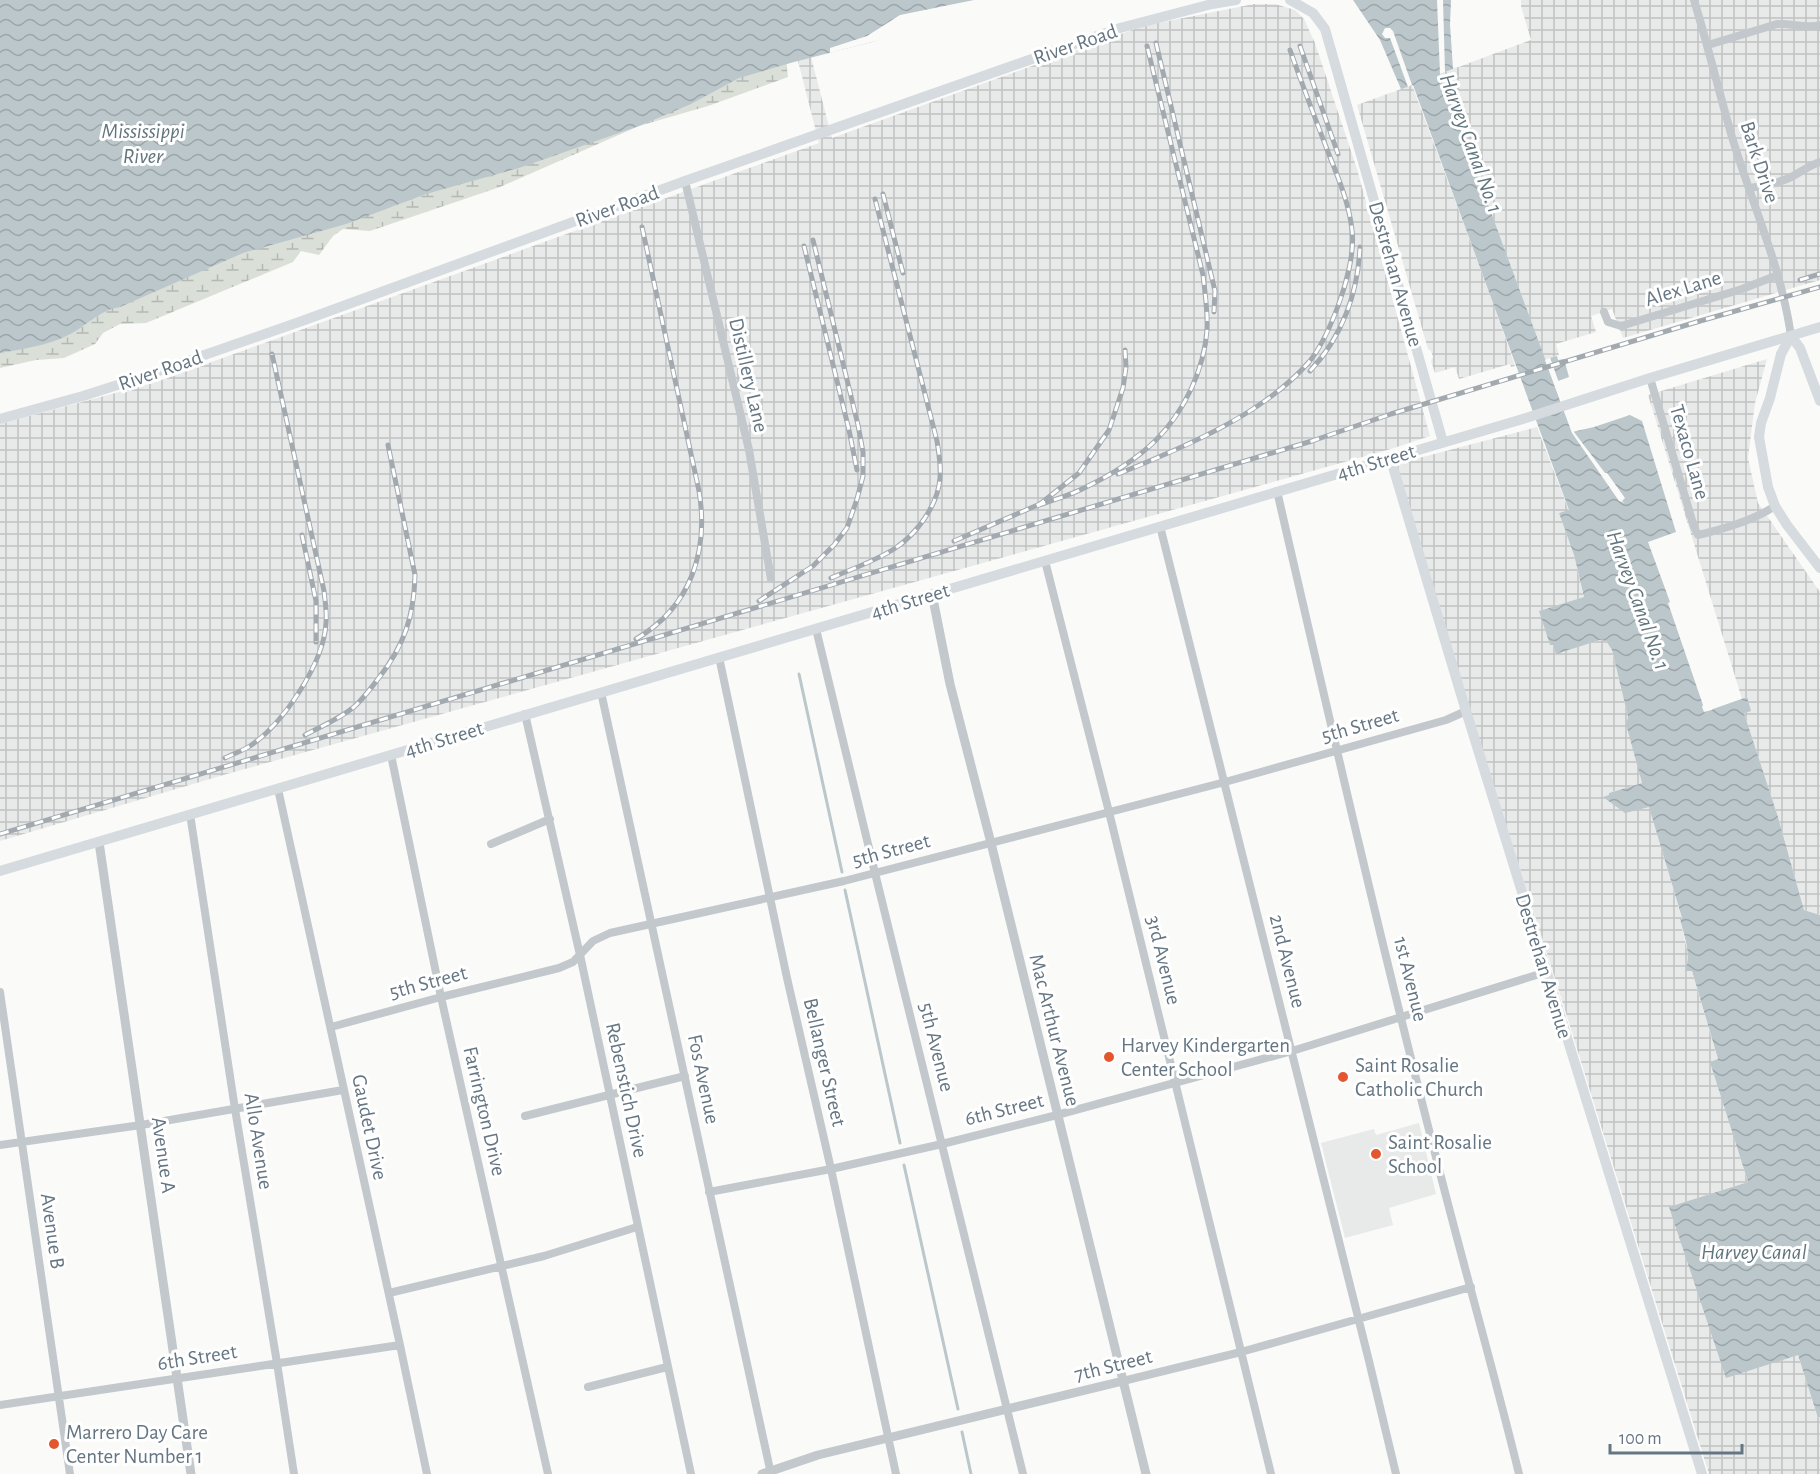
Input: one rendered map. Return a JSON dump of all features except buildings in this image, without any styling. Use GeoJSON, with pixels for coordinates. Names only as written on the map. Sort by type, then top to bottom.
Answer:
{"type":"FeatureCollection","features":[{"type":"Feature","properties":{"kind":"main road","name":"River Road"},"geometry":{"type":"LineString","coordinates":[[0,419],[130,381],[302,321],[685,181],[1120,28],[1236,0]]}},
{"type":"Feature","properties":{"kind":"main road","name":"Destrehan Avenue"},"geometry":{"type":"LineString","coordinates":[[1290,0],[1313,13],[1325,29],[1443,442]]}},
{"type":"Feature","properties":{"kind":"main road","name":"4th Street"},"geometry":{"type":"LineString","coordinates":[[0,871],[1526,418],[1820,327]]}},
{"type":"Feature","properties":{"kind":"main road"},"geometry":{"type":"LineString","coordinates":[[1820,400],[1800,348],[1791,336],[1781,354],[1759,437],[1768,487],[1775,507],[1820,568]]}},
{"type":"Feature","properties":{"kind":"main road","name":"Destrehan Avenue"},"geometry":{"type":"LineString","coordinates":[[1390,457],[1546,972],[1702,1474]]}},
{"type":"Feature","properties":{"kind":"street","name":"Bark Drive"},"geometry":{"type":"LineString","coordinates":[[1694,0],[1733,139],[1778,275],[1791,336]]}},
{"type":"Feature","properties":{"kind":"street"},"geometry":{"type":"LineString","coordinates":[[1708,45],[1778,24],[1788,23],[1813,27],[1820,25]]}},
{"type":"Feature","properties":{"kind":"street"},"geometry":{"type":"LineString","coordinates":[[1750,188],[1790,178],[1820,162]]}},
{"type":"Feature","properties":{"kind":"street","name":"Distillery Lane"},"geometry":{"type":"LineString","coordinates":[[685,181],[749,450],[771,579]]}},
{"type":"Feature","properties":{"kind":"street","name":"Alex Lane"},"geometry":{"type":"LineString","coordinates":[[1604,312],[1608,322],[1621,326],[1742,289],[1778,275]]}},
{"type":"Feature","properties":{"kind":"street","name":"Texaco Lane"},"geometry":{"type":"LineString","coordinates":[[1650,378],[1698,535],[1764,514],[1775,507]]}},
{"type":"Feature","properties":{"kind":"street","name":"1st Avenue"},"geometry":{"type":"LineString","coordinates":[[1277,491],[1337,750],[1439,1169],[1519,1474]]}},
{"type":"Feature","properties":{"kind":"street","name":"2nd Avenue"},"geometry":{"type":"LineString","coordinates":[[1160,526],[1396,1474]]}},
{"type":"Feature","properties":{"kind":"street","name":"3rd Avenue"},"geometry":{"type":"LineString","coordinates":[[1045,561],[1109,812],[1271,1474]]}},
{"type":"Feature","properties":{"kind":"street","name":"Mac Arthur Avenue"},"geometry":{"type":"LineString","coordinates":[[932,594],[950,684],[1146,1474]]}},
{"type":"Feature","properties":{"kind":"street","name":"5th Avenue"},"geometry":{"type":"LineString","coordinates":[[816,629],[1023,1474]]}},
{"type":"Feature","properties":{"kind":"street","name":"Bellanger Street"},"geometry":{"type":"LineString","coordinates":[[719,657],[896,1474]]}},
{"type":"Feature","properties":{"kind":"street","name":"Fos Avenue"},"geometry":{"type":"LineString","coordinates":[[601,692],[685,1076],[768,1473]]}},
{"type":"Feature","properties":{"kind":"street","name":"5th Street"},"geometry":{"type":"LineString","coordinates":[[331,1027],[559,968],[573,963],[593,941],[610,933],[770,898],[991,843],[1225,782],[1446,720],[1466,711]]}},
{"type":"Feature","properties":{"kind":"street","name":"Rebenstich Drive"},"geometry":{"type":"LineString","coordinates":[[525,714],[580,955],[691,1474]]}},
{"type":"Feature","properties":{"kind":"street","name":"Farrington Drive"},"geometry":{"type":"LineString","coordinates":[[391,755],[441,997],[548,1474]]}},
{"type":"Feature","properties":{"kind":"street","name":"Gaudet Drive"},"geometry":{"type":"LineString","coordinates":[[278,789],[389,1293],[426,1474]]}},
{"type":"Feature","properties":{"kind":"street","name":"Allo Avenue"},"geometry":{"type":"LineString","coordinates":[[190,814],[294,1474]]}},
{"type":"Feature","properties":{"kind":"street"},"geometry":{"type":"LineString","coordinates":[[491,844],[550,819]]}},
{"type":"Feature","properties":{"kind":"street","name":"Avenue A"},"geometry":{"type":"LineString","coordinates":[[99,842],[191,1474]]}},
{"type":"Feature","properties":{"kind":"street","name":"6th Street"},"geometry":{"type":"LineString","coordinates":[[709,1192],[831,1169],[1058,1115],[1292,1051],[1546,972]]}},
{"type":"Feature","properties":{"kind":"street","name":"Avenue B"},"geometry":{"type":"LineString","coordinates":[[0,992],[70,1474]]}},
{"type":"Feature","properties":{"kind":"street"},"geometry":{"type":"LineString","coordinates":[[525,1116],[685,1076]]}},
{"type":"Feature","properties":{"kind":"street"},"geometry":{"type":"LineString","coordinates":[[0,1145],[141,1125],[343,1090]]}},
{"type":"Feature","properties":{"kind":"street"},"geometry":{"type":"LineString","coordinates":[[389,1293],[544,1256],[638,1227]]}},
{"type":"Feature","properties":{"kind":"street","name":"7th Street"},"geometry":{"type":"LineString","coordinates":[[768,1473],[818,1455],[1241,1352],[1471,1287]]}},
{"type":"Feature","properties":{"kind":"street","name":"6th Street"},"geometry":{"type":"LineString","coordinates":[[0,1405],[400,1345]]}},
{"type":"Feature","properties":{"kind":"street"},"geometry":{"type":"LineString","coordinates":[[588,1387],[667,1367]]}},
{"type":"Feature","properties":{"kind":"shaded area"},"geometry":{"type":"Polygon","coordinates":[[[1521,0],[1820,0],[1820,280],[1623,338],[1612,309],[1591,316],[1596,332],[1556,344],[1559,355],[1545,360],[1440,74],[1531,40],[1521,0]]]}},
{"type":"Feature","properties":{"kind":"shaded area"},"geometry":{"type":"Polygon","coordinates":[[[1254,4],[1275,4],[1295,10],[1304,19],[1315,43],[1357,169],[1430,436],[1391,449],[227,774],[0,841],[0,424],[156,382],[819,143],[787,18],[801,18],[832,138],[1143,26],[1254,4]]]}},
{"type":"Feature","properties":{"kind":"shaded area"},"geometry":{"type":"Polygon","coordinates":[[[1412,85],[1515,366],[1511,367],[1510,364],[1459,379],[1455,367],[1435,373],[1431,361],[1433,357],[1428,349],[1357,105],[1412,85]]]}},
{"type":"Feature","properties":{"kind":"shaded area"},"geometry":{"type":"Polygon","coordinates":[[[1767,359],[1755,403],[1748,458],[1758,503],[1820,592],[1820,915],[1804,910],[1778,817],[1744,713],[1747,697],[1742,699],[1648,395],[1767,359]]]}},
{"type":"Feature","properties":{"kind":"shaded area"},"geometry":{"type":"Polygon","coordinates":[[[1537,427],[1569,511],[1559,513],[1574,555],[1584,598],[1540,611],[1550,645],[1553,645],[1556,653],[1600,640],[1606,641],[1612,650],[1642,783],[1609,793],[1610,795],[1604,797],[1649,806],[1682,919],[1680,920],[1689,962],[1686,971],[1692,971],[1718,1060],[1711,1062],[1748,1182],[1670,1207],[1798,1355],[1818,1418],[1820,1417],[1820,1474],[1709,1474],[1466,699],[1396,464],[1537,427]]]}},
{"type":"Feature","properties":{"kind":"shaded area"},"geometry":{"type":"Polygon","coordinates":[[[1419,1123],[1436,1194],[1389,1208],[1393,1225],[1345,1238],[1321,1143],[1374,1129],[1376,1135],[1419,1123]]]}},
{"type":"Feature","properties":{"kind":"green space"},"geometry":{"type":"Polygon","coordinates":[[[785,52],[788,77],[708,106],[639,126],[500,187],[370,231],[343,229],[333,236],[319,255],[301,251],[293,262],[146,323],[120,324],[103,333],[95,344],[64,358],[36,360],[0,368],[0,348],[122,294],[785,52]]]}},
{"type":"Feature","properties":{"kind":"water","name":"Mississippi River"},"geometry":{"type":"Polygon","coordinates":[[[0,0],[997,0],[872,42],[739,78],[691,104],[639,126],[519,168],[426,194],[346,224],[243,253],[106,311],[55,341],[0,353],[0,0]]]}},
{"type":"Feature","properties":{"kind":"water","name":"Harvey Canal"},"geometry":{"type":"Polygon","coordinates":[[[1348,0],[1457,0],[1458,67],[1440,74],[1572,432],[1630,415],[1642,421],[1676,532],[1648,542],[1670,602],[1668,603],[1702,707],[1704,712],[1747,697],[1751,711],[1744,713],[1778,817],[1804,910],[1820,915],[1820,1417],[1818,1418],[1798,1355],[1726,1378],[1669,1207],[1748,1182],[1710,1062],[1718,1059],[1692,971],[1685,971],[1688,952],[1680,919],[1682,918],[1649,807],[1625,813],[1603,797],[1642,783],[1626,724],[1628,717],[1612,650],[1606,641],[1600,640],[1556,654],[1553,645],[1550,645],[1539,611],[1584,597],[1574,555],[1559,513],[1569,510],[1413,85],[1396,91],[1376,43],[1348,0]]]}},
{"type":"Feature","properties":{"kind":"water"},"geometry":{"type":"Polygon","coordinates":[[[1557,356],[1558,360],[1564,359],[1569,377],[1558,381],[1550,358],[1557,356]]]}},
{"type":"Feature","properties":{"kind":"pier"},"geometry":{"type":"Polygon","coordinates":[[[974,0],[1000,0],[999,3],[913,31],[830,53],[830,48],[867,36],[900,15],[974,0]]]}},
{"type":"Feature","properties":{"kind":"pier"},"geometry":{"type":"Polygon","coordinates":[[[1345,0],[1353,0],[1380,40],[1401,89],[1393,92],[1373,44],[1345,0]]]}},
{"type":"Feature","properties":{"kind":"pier"},"geometry":{"type":"Polygon","coordinates":[[[1437,0],[1443,0],[1445,72],[1440,74],[1437,0]]]}},
{"type":"Feature","properties":{"kind":"pier"},"geometry":{"type":"Polygon","coordinates":[[[1451,0],[1459,0],[1458,67],[1453,69],[1450,24],[1451,0]]]}},
{"type":"Feature","properties":{"kind":"pier"},"geometry":{"type":"Polygon","coordinates":[[[1385,28],[1393,31],[1412,85],[1408,87],[1390,38],[1385,38],[1382,34],[1385,28]]]}},
{"type":"Feature","properties":{"kind":"pier"},"geometry":{"type":"Polygon","coordinates":[[[1550,358],[1574,432],[1625,498],[1622,501],[1625,503],[1619,501],[1572,433],[1545,360],[1550,358]]]}},
{"type":"Feature","properties":{"kind":"waterway"},"geometry":{"type":"LineString","coordinates":[[799,674],[842,872]]}},
{"type":"Feature","properties":{"kind":"waterway"},"geometry":{"type":"LineString","coordinates":[[845,890],[900,1143]]}},
{"type":"Feature","properties":{"kind":"waterway"},"geometry":{"type":"LineString","coordinates":[[904,1165],[958,1409]]}},
{"type":"Feature","properties":{"kind":"waterway"},"geometry":{"type":"LineString","coordinates":[[962,1432],[971,1474]]}},
{"type":"Feature","properties":{"kind":"railway"},"geometry":{"type":"LineString","coordinates":[[1156,43],[1215,291],[1214,312]]}},
{"type":"Feature","properties":{"kind":"railway"},"geometry":{"type":"LineString","coordinates":[[1037,506],[1072,493],[1122,467],[1156,440],[1184,403],[1202,360],[1207,330],[1203,275],[1147,46]]}},
{"type":"Feature","properties":{"kind":"railway"},"geometry":{"type":"LineString","coordinates":[[1300,46],[1338,154]]}},
{"type":"Feature","properties":{"kind":"railway"},"geometry":{"type":"LineString","coordinates":[[1118,474],[1220,428],[1269,398],[1290,381],[1314,356],[1332,321],[1344,288],[1351,258],[1353,239],[1351,220],[1346,200],[1290,50]]}},
{"type":"Feature","properties":{"kind":"railway"},"geometry":{"type":"LineString","coordinates":[[883,194],[903,273]]}},
{"type":"Feature","properties":{"kind":"railway"},"geometry":{"type":"LineString","coordinates":[[831,578],[887,553],[911,535],[931,508],[940,478],[937,441],[875,199]]}},
{"type":"Feature","properties":{"kind":"railway"},"geometry":{"type":"LineString","coordinates":[[636,639],[655,626],[683,594],[692,576],[701,535],[699,491],[642,227]]}},
{"type":"Feature","properties":{"kind":"railway"},"geometry":{"type":"LineString","coordinates":[[759,601],[813,566],[834,545],[847,528],[863,476],[863,452],[858,425],[813,240]]}},
{"type":"Feature","properties":{"kind":"railway"},"geometry":{"type":"LineString","coordinates":[[804,246],[857,470]]}},
{"type":"Feature","properties":{"kind":"railway"},"geometry":{"type":"LineString","coordinates":[[1310,371],[1331,344],[1346,314],[1356,281],[1360,247]]}},
{"type":"Feature","properties":{"kind":"railway"},"geometry":{"type":"LineString","coordinates":[[1800,280],[1820,274]]}},
{"type":"Feature","properties":{"kind":"railway"},"geometry":{"type":"LineString","coordinates":[[0,834],[1312,441],[1391,414],[1700,321],[1820,287]]}},
{"type":"Feature","properties":{"kind":"railway"},"geometry":{"type":"LineString","coordinates":[[954,541],[1040,504],[1079,473],[1109,430],[1123,388],[1126,367],[1125,350]]}},
{"type":"Feature","properties":{"kind":"railway"},"geometry":{"type":"LineString","coordinates":[[225,758],[247,748],[263,736],[288,708],[310,674],[324,639],[326,623],[324,591],[272,354]]}},
{"type":"Feature","properties":{"kind":"railway"},"geometry":{"type":"LineString","coordinates":[[305,735],[342,715],[364,697],[395,655],[410,618],[415,575],[388,445]]}},
{"type":"Feature","properties":{"kind":"railway"},"geometry":{"type":"LineString","coordinates":[[302,535],[316,601],[316,642]]}},
{"type":"Feature","properties":{"kind":"place","name":"Harvey Kindergarten Center School"},"geometry":{"type":"Point","coordinates":[1109,1057]}},
{"type":"Feature","properties":{"kind":"place","name":"Saint Rosalie Catholic Church"},"geometry":{"type":"Point","coordinates":[1343,1077]}},
{"type":"Feature","properties":{"kind":"place","name":"Saint Rosalie School"},"geometry":{"type":"Point","coordinates":[1376,1154]}},
{"type":"Feature","properties":{"kind":"place","name":"Marrero Day Care Center Number 1"},"geometry":{"type":"Point","coordinates":[54,1444]}},
{"type":"Feature","properties":{"kind":"water label","name":"Harvey Canal No. 1"},"geometry":{"type":"Point","coordinates":[1472,143]}},
{"type":"Feature","properties":{"kind":"water label","name":"Harvey Canal No. 1"},"geometry":{"type":"Point","coordinates":[1639,600]}}]}
